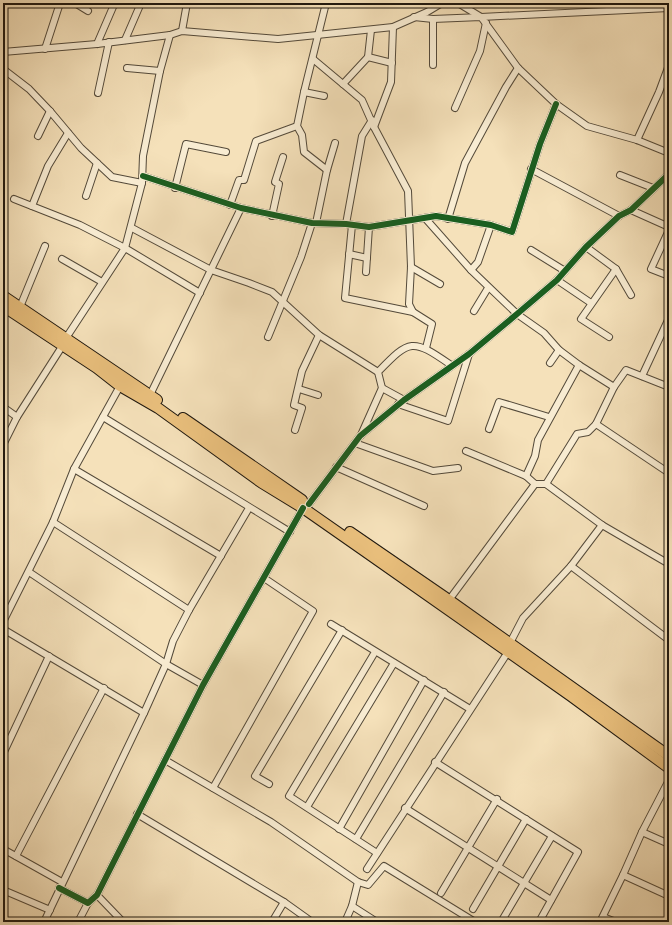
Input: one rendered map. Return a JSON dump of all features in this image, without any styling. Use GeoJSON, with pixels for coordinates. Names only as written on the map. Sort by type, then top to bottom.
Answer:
{"type":"FeatureCollection","features":[{"type":"Feature","properties":{"kind":"main road"},"geometry":{"type":"LineString","coordinates":[[3,296],[20,307],[120,386],[158,408],[262,483],[306,506],[449,600],[463,616]]}},
{"type":"Feature","properties":{"kind":"main road"},"geometry":{"type":"LineString","coordinates":[[3,306],[65,342],[150,395],[509,648],[669,756]]}},
{"type":"Feature","properties":{"kind":"main road"},"geometry":{"type":"LineString","coordinates":[[509,648],[669,768]]}},
{"type":"Feature","properties":{"kind":"street"},"geometry":{"type":"LineString","coordinates":[[45,49],[60,3]]}},
{"type":"Feature","properties":{"kind":"street"},"geometry":{"type":"LineString","coordinates":[[75,3],[88,10]]}},
{"type":"Feature","properties":{"kind":"street"},"geometry":{"type":"LineString","coordinates":[[125,40],[141,3]]}},
{"type":"Feature","properties":{"kind":"street"},"geometry":{"type":"LineString","coordinates":[[182,31],[187,3]]}},
{"type":"Feature","properties":{"kind":"street"},"geometry":{"type":"LineString","coordinates":[[326,3],[317,35],[313,59],[297,126],[302,135],[304,152],[327,170]]}},
{"type":"Feature","properties":{"kind":"street"},"geometry":{"type":"LineString","coordinates":[[3,52],[97,44],[170,35],[182,31],[278,39],[372,30],[393,27],[442,3]]}},
{"type":"Feature","properties":{"kind":"street"},"geometry":{"type":"LineString","coordinates":[[458,3],[481,17],[518,68],[556,104],[587,126],[637,140],[669,153]]}},
{"type":"Feature","properties":{"kind":"street"},"geometry":{"type":"LineString","coordinates":[[413,17],[433,19],[649,6],[669,8]]}},
{"type":"Feature","properties":{"kind":"street"},"geometry":{"type":"LineString","coordinates":[[97,44],[113,7]]}},
{"type":"Feature","properties":{"kind":"street"},"geometry":{"type":"LineString","coordinates":[[433,19],[433,65]]}},
{"type":"Feature","properties":{"kind":"street"},"geometry":{"type":"LineString","coordinates":[[455,108],[480,51],[486,23]]}},
{"type":"Feature","properties":{"kind":"street"},"geometry":{"type":"LineString","coordinates":[[393,27],[391,82],[373,123],[362,136],[349,224],[349,254],[345,298],[413,312],[432,324],[426,348]]}},
{"type":"Feature","properties":{"kind":"street"},"geometry":{"type":"LineString","coordinates":[[343,84],[368,57],[372,30]]}},
{"type":"Feature","properties":{"kind":"street"},"geometry":{"type":"LineString","coordinates":[[3,445],[17,417],[102,282],[115,266],[125,248],[132,228],[142,183],[143,156],[160,71],[170,35]]}},
{"type":"Feature","properties":{"kind":"street"},"geometry":{"type":"LineString","coordinates":[[98,93],[109,42]]}},
{"type":"Feature","properties":{"kind":"street"},"geometry":{"type":"LineString","coordinates":[[368,57],[392,63]]}},
{"type":"Feature","properties":{"kind":"street"},"geometry":{"type":"LineString","coordinates":[[313,59],[362,100],[365,111],[373,123],[408,191],[411,267],[408,304],[413,312]]}},
{"type":"Feature","properties":{"kind":"street"},"geometry":{"type":"LineString","coordinates":[[637,140],[659,92],[669,65]]}},
{"type":"Feature","properties":{"kind":"street"},"geometry":{"type":"LineString","coordinates":[[127,68],[160,71]]}},
{"type":"Feature","properties":{"kind":"street"},"geometry":{"type":"LineString","coordinates":[[448,219],[465,164],[506,87],[518,68]]}},
{"type":"Feature","properties":{"kind":"street"},"geometry":{"type":"LineString","coordinates":[[3,70],[29,89],[68,133],[112,177],[142,183]]}},
{"type":"Feature","properties":{"kind":"street"},"geometry":{"type":"LineString","coordinates":[[304,92],[324,96]]}},
{"type":"Feature","properties":{"kind":"street"},"geometry":{"type":"LineString","coordinates":[[143,176],[175,188],[230,205],[272,216],[314,223],[349,224],[369,227],[410,219],[436,216],[491,225],[512,232],[531,169],[556,104]]}},
{"type":"Feature","properties":{"kind":"street"},"geometry":{"type":"LineString","coordinates":[[38,136],[50,111]]}},
{"type":"Feature","properties":{"kind":"street"},"geometry":{"type":"LineString","coordinates":[[230,205],[240,180],[244,180],[256,141],[297,126]]}},
{"type":"Feature","properties":{"kind":"street"},"geometry":{"type":"LineString","coordinates":[[32,206],[48,166],[68,133]]}},
{"type":"Feature","properties":{"kind":"street"},"geometry":{"type":"LineString","coordinates":[[268,337],[314,223],[335,143]]}},
{"type":"Feature","properties":{"kind":"street"},"geometry":{"type":"LineString","coordinates":[[175,188],[186,144],[226,152]]}},
{"type":"Feature","properties":{"kind":"street"},"geometry":{"type":"LineString","coordinates":[[272,216],[279,184],[275,182],[283,157]]}},
{"type":"Feature","properties":{"kind":"street"},"geometry":{"type":"LineString","coordinates":[[86,196],[97,163]]}},
{"type":"Feature","properties":{"kind":"street"},"geometry":{"type":"LineString","coordinates":[[531,169],[619,216]]}},
{"type":"Feature","properties":{"kind":"street"},"geometry":{"type":"LineString","coordinates":[[360,436],[398,404],[451,365],[469,354],[517,314],[557,280],[586,247],[619,216],[631,210],[669,174]]}},
{"type":"Feature","properties":{"kind":"street"},"geometry":{"type":"LineString","coordinates":[[620,175],[653,188]]}},
{"type":"Feature","properties":{"kind":"street"},"geometry":{"type":"LineString","coordinates":[[14,199],[80,226],[125,248],[200,293]]}},
{"type":"Feature","properties":{"kind":"street"},"geometry":{"type":"LineString","coordinates":[[150,395],[241,208]]}},
{"type":"Feature","properties":{"kind":"street"},"geometry":{"type":"LineString","coordinates":[[631,210],[669,229],[651,269],[669,276]]}},
{"type":"Feature","properties":{"kind":"street"},"geometry":{"type":"LineString","coordinates":[[425,218],[488,288],[517,314],[544,333],[559,350],[579,365],[614,387]]}},
{"type":"Feature","properties":{"kind":"street"},"geometry":{"type":"LineString","coordinates":[[471,270],[478,262],[491,225]]}},
{"type":"Feature","properties":{"kind":"street"},"geometry":{"type":"LineString","coordinates":[[366,272],[369,227]]}},
{"type":"Feature","properties":{"kind":"street"},"geometry":{"type":"LineString","coordinates":[[78,922],[88,903],[97,895],[203,685],[290,532],[306,506],[360,436],[382,388],[378,372],[319,335],[272,292],[211,270],[132,228]]}},
{"type":"Feature","properties":{"kind":"street"},"geometry":{"type":"LineString","coordinates":[[20,307],[45,246]]}},
{"type":"Feature","properties":{"kind":"street"},"geometry":{"type":"LineString","coordinates":[[586,247],[616,269],[631,295]]}},
{"type":"Feature","properties":{"kind":"street"},"geometry":{"type":"LineString","coordinates":[[531,250],[565,271]]}},
{"type":"Feature","properties":{"kind":"street"},"geometry":{"type":"LineString","coordinates":[[349,254],[367,258]]}},
{"type":"Feature","properties":{"kind":"street"},"geometry":{"type":"LineString","coordinates":[[62,259],[102,282]]}},
{"type":"Feature","properties":{"kind":"street"},"geometry":{"type":"LineString","coordinates":[[411,267],[440,284]]}},
{"type":"Feature","properties":{"kind":"street"},"geometry":{"type":"LineString","coordinates":[[609,337],[581,319],[616,269]]}},
{"type":"Feature","properties":{"kind":"street"},"geometry":{"type":"LineString","coordinates":[[557,280],[591,303]]}},
{"type":"Feature","properties":{"kind":"street"},"geometry":{"type":"LineString","coordinates":[[474,311],[488,288]]}},
{"type":"Feature","properties":{"kind":"street"},"geometry":{"type":"LineString","coordinates":[[642,376],[669,318]]}},
{"type":"Feature","properties":{"kind":"street"},"geometry":{"type":"LineString","coordinates":[[295,430],[302,408],[294,405],[299,389],[302,371],[319,335]]}},
{"type":"Feature","properties":{"kind":"street"},"geometry":{"type":"LineString","coordinates":[[378,372],[399,351],[406,347],[426,348],[451,365]]}},
{"type":"Feature","properties":{"kind":"street"},"geometry":{"type":"LineString","coordinates":[[550,363],[559,350]]}},
{"type":"Feature","properties":{"kind":"street"},"geometry":{"type":"LineString","coordinates":[[398,404],[448,421],[469,354]]}},
{"type":"Feature","properties":{"kind":"street"},"geometry":{"type":"LineString","coordinates":[[526,476],[535,456],[538,440],[549,417],[579,365]]}},
{"type":"Feature","properties":{"kind":"street"},"geometry":{"type":"LineString","coordinates":[[546,484],[577,434],[588,432],[596,424],[614,387],[626,370],[669,387]]}},
{"type":"Feature","properties":{"kind":"street"},"geometry":{"type":"LineString","coordinates":[[3,622],[53,522],[74,469],[120,386]]}},
{"type":"Feature","properties":{"kind":"street"},"geometry":{"type":"LineString","coordinates":[[382,388],[404,400]]}},
{"type":"Feature","properties":{"kind":"street"},"geometry":{"type":"LineString","coordinates":[[299,389],[318,396]]}},
{"type":"Feature","properties":{"kind":"street"},"geometry":{"type":"LineString","coordinates":[[489,429],[499,402],[549,417]]}},
{"type":"Feature","properties":{"kind":"street"},"geometry":{"type":"LineString","coordinates":[[3,407],[17,417]]}},
{"type":"Feature","properties":{"kind":"street"},"geometry":{"type":"LineString","coordinates":[[103,417],[290,532]]}},
{"type":"Feature","properties":{"kind":"street"},"geometry":{"type":"LineString","coordinates":[[596,424],[669,473]]}},
{"type":"Feature","properties":{"kind":"street"},"geometry":{"type":"LineString","coordinates":[[355,443],[433,472],[458,468]]}},
{"type":"Feature","properties":{"kind":"street"},"geometry":{"type":"LineString","coordinates":[[466,451],[526,476],[535,484],[546,484],[602,525],[669,564]]}},
{"type":"Feature","properties":{"kind":"street"},"geometry":{"type":"LineString","coordinates":[[336,467],[424,506]]}},
{"type":"Feature","properties":{"kind":"street"},"geometry":{"type":"LineString","coordinates":[[74,469],[221,556]]}},
{"type":"Feature","properties":{"kind":"street"},"geometry":{"type":"LineString","coordinates":[[449,600],[535,484]]}},
{"type":"Feature","properties":{"kind":"street"},"geometry":{"type":"LineString","coordinates":[[44,922],[144,713],[166,664],[173,641],[189,610],[249,508]]}},
{"type":"Feature","properties":{"kind":"street"},"geometry":{"type":"LineString","coordinates":[[53,522],[189,610]]}},
{"type":"Feature","properties":{"kind":"street"},"geometry":{"type":"LineString","coordinates":[[367,869],[509,648],[523,618],[570,566],[602,525]]}},
{"type":"Feature","properties":{"kind":"street"},"geometry":{"type":"LineString","coordinates":[[570,566],[669,640]]}},
{"type":"Feature","properties":{"kind":"street"},"geometry":{"type":"LineString","coordinates":[[29,572],[166,664],[203,685]]}},
{"type":"Feature","properties":{"kind":"street"},"geometry":{"type":"LineString","coordinates":[[213,788],[313,611],[264,578]]}},
{"type":"Feature","properties":{"kind":"street"},"geometry":{"type":"LineString","coordinates":[[331,624],[470,709]]}},
{"type":"Feature","properties":{"kind":"street"},"geometry":{"type":"LineString","coordinates":[[3,629],[144,713]]}},
{"type":"Feature","properties":{"kind":"street"},"geometry":{"type":"LineString","coordinates":[[268,784],[255,776],[342,630]]}},
{"type":"Feature","properties":{"kind":"street"},"geometry":{"type":"LineString","coordinates":[[375,652],[289,796],[377,853]]}},
{"type":"Feature","properties":{"kind":"street"},"geometry":{"type":"LineString","coordinates":[[3,754],[48,656]]}},
{"type":"Feature","properties":{"kind":"street"},"geometry":{"type":"LineString","coordinates":[[307,807],[394,663]]}},
{"type":"Feature","properties":{"kind":"street"},"geometry":{"type":"LineString","coordinates":[[339,829],[424,680]]}},
{"type":"Feature","properties":{"kind":"street"},"geometry":{"type":"LineString","coordinates":[[16,856],[104,688]]}},
{"type":"Feature","properties":{"kind":"street"},"geometry":{"type":"LineString","coordinates":[[356,839],[444,692]]}},
{"type":"Feature","properties":{"kind":"street"},"geometry":{"type":"LineString","coordinates":[[165,760],[271,822],[358,882],[368,885],[384,866],[475,922]]}},
{"type":"Feature","properties":{"kind":"street"},"geometry":{"type":"LineString","coordinates":[[435,762],[497,799],[578,852],[539,922]]}},
{"type":"Feature","properties":{"kind":"street"},"geometry":{"type":"LineString","coordinates":[[616,922],[601,919],[624,876],[642,832],[669,780]]}},
{"type":"Feature","properties":{"kind":"street"},"geometry":{"type":"LineString","coordinates":[[441,893],[497,799]]}},
{"type":"Feature","properties":{"kind":"street"},"geometry":{"type":"LineString","coordinates":[[405,808],[551,900]]}},
{"type":"Feature","properties":{"kind":"street"},"geometry":{"type":"LineString","coordinates":[[137,814],[284,902],[312,922]]}},
{"type":"Feature","properties":{"kind":"street"},"geometry":{"type":"LineString","coordinates":[[473,909],[526,819]]}},
{"type":"Feature","properties":{"kind":"street"},"geometry":{"type":"LineString","coordinates":[[642,832],[669,844]]}},
{"type":"Feature","properties":{"kind":"street"},"geometry":{"type":"LineString","coordinates":[[502,922],[552,836]]}},
{"type":"Feature","properties":{"kind":"street"},"geometry":{"type":"LineString","coordinates":[[3,849],[88,903]]}},
{"type":"Feature","properties":{"kind":"street"},"geometry":{"type":"LineString","coordinates":[[624,876],[669,896]]}},
{"type":"Feature","properties":{"kind":"street"},"geometry":{"type":"LineString","coordinates":[[345,922],[352,906],[358,882]]}},
{"type":"Feature","properties":{"kind":"street"},"geometry":{"type":"LineString","coordinates":[[3,890],[50,910]]}},
{"type":"Feature","properties":{"kind":"street"},"geometry":{"type":"LineString","coordinates":[[97,895],[122,922]]}},
{"type":"Feature","properties":{"kind":"street"},"geometry":{"type":"LineString","coordinates":[[272,922],[284,902]]}},
{"type":"Feature","properties":{"kind":"street"},"geometry":{"type":"LineString","coordinates":[[352,906],[377,922]]}},
{"type":"Feature","properties":{"kind":"cycle path"},"geometry":{"type":"LineString","coordinates":[[143,176],[241,208],[312,223],[346,224],[369,227],[436,216],[491,225],[512,232],[540,144],[556,104]]}},
{"type":"Feature","properties":{"kind":"cycle path"},"geometry":{"type":"LineString","coordinates":[[309,504],[360,436],[404,400],[469,354],[517,314],[557,280],[586,247],[619,216],[631,210],[669,174]]}},
{"type":"Feature","properties":{"kind":"cycle path"},"geometry":{"type":"LineString","coordinates":[[59,888],[88,903],[97,895],[203,685],[303,508]]}}]}
